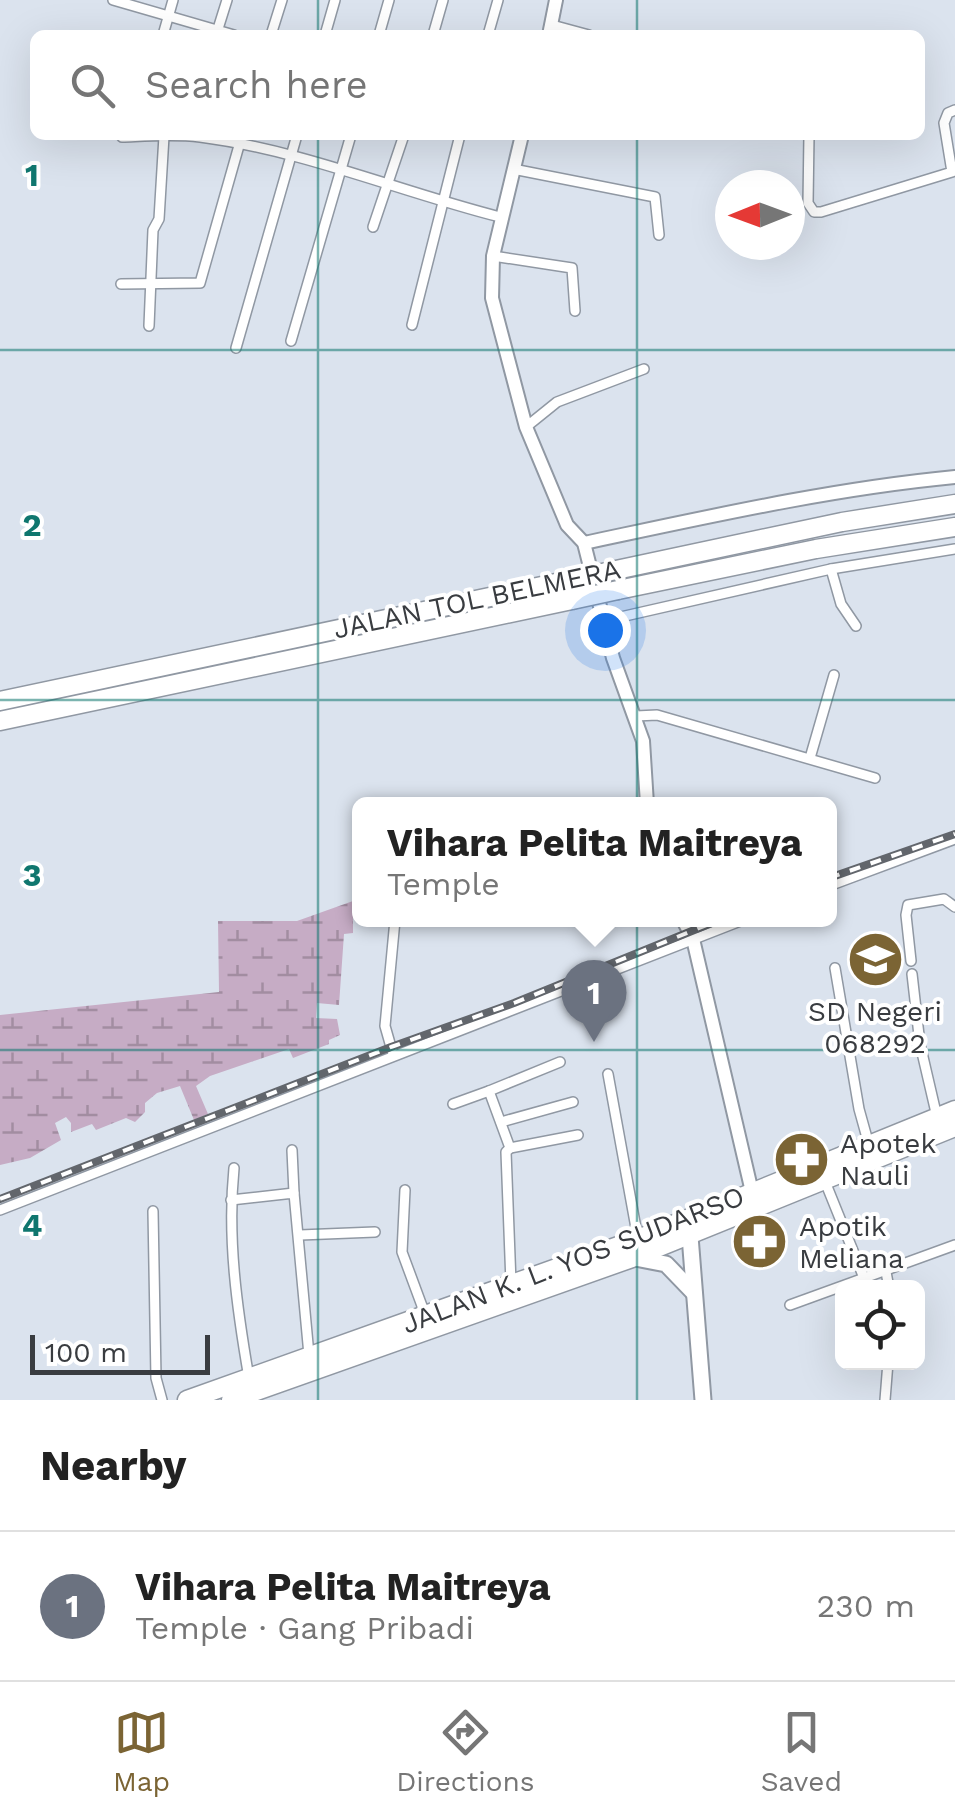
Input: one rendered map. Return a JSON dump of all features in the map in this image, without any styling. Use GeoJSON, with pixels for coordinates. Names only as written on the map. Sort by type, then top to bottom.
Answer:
{"type":"FeatureCollection","features":[{"type":"Feature","properties":{"kind":"highway","name":"JALAN TOL BELMERA"},"geometry":{"type":"LineString","coordinates":[[0,701],[842,522],[955,504]]}},
{"type":"Feature","properties":{"kind":"highway","name":"JALAN TOL BELMERA"},"geometry":{"type":"LineString","coordinates":[[0,721],[816,549],[955,527]]}},
{"type":"Feature","properties":{"kind":"highway","name":"JALAN K. L. YOS SUDARSO"},"geometry":{"type":"LineString","coordinates":[[186,1400],[244,1393],[632,1258],[752,1192],[830,1171],[868,1145],[946,1113]]}},
{"type":"Feature","properties":{"kind":"highway","name":"JALAN K. L. YOS SUDARSO"},"geometry":{"type":"LineString","coordinates":[[244,1393],[310,1358],[638,1238],[688,1228],[830,1171],[955,1127]]}},
{"type":"Feature","properties":{"kind":"main road"},"geometry":{"type":"LineString","coordinates":[[688,1228],[703,1400]]}},
{"type":"Feature","properties":{"kind":"main road"},"geometry":{"type":"LineString","coordinates":[[632,1258],[646,1257],[666,1264],[690,1285],[696,1296]]}},
{"type":"Feature","properties":{"kind":"street"},"geometry":{"type":"LineString","coordinates":[[164,30],[173,0]]}},
{"type":"Feature","properties":{"kind":"street"},"geometry":{"type":"LineString","coordinates":[[218,30],[227,0]]}},
{"type":"Feature","properties":{"kind":"street"},"geometry":{"type":"LineString","coordinates":[[273,30],[282,0]]}},
{"type":"Feature","properties":{"kind":"street"},"geometry":{"type":"LineString","coordinates":[[327,30],[336,0]]}},
{"type":"Feature","properties":{"kind":"street"},"geometry":{"type":"LineString","coordinates":[[380,30],[389,0]]}},
{"type":"Feature","properties":{"kind":"street"},"geometry":{"type":"LineString","coordinates":[[433,30],[442,0]]}},
{"type":"Feature","properties":{"kind":"street"},"geometry":{"type":"LineString","coordinates":[[489,30],[498,0]]}},
{"type":"Feature","properties":{"kind":"street"},"geometry":{"type":"LineString","coordinates":[[550,30],[556,0]]}},
{"type":"Feature","properties":{"kind":"street"},"geometry":{"type":"LineString","coordinates":[[117,1],[208,30]]}},
{"type":"Feature","properties":{"kind":"street"},"geometry":{"type":"LineString","coordinates":[[809,140],[808,203],[814,212],[953,172],[944,123],[948,113],[955,110]]}},
{"type":"Feature","properties":{"kind":"street"},"geometry":{"type":"LineString","coordinates":[[148,326],[152,230],[159,219],[164,140]]}},
{"type":"Feature","properties":{"kind":"street"},"geometry":{"type":"LineString","coordinates":[[121,284],[196,285],[204,278],[240,140],[500,217]]}},
{"type":"Feature","properties":{"kind":"street"},"geometry":{"type":"LineString","coordinates":[[236,348],[295,140]]}},
{"type":"Feature","properties":{"kind":"street"},"geometry":{"type":"LineString","coordinates":[[291,341],[349,140]]}},
{"type":"Feature","properties":{"kind":"street"},"geometry":{"type":"LineString","coordinates":[[374,227],[403,140]]}},
{"type":"Feature","properties":{"kind":"street"},"geometry":{"type":"LineString","coordinates":[[412,326],[459,140]]}},
{"type":"Feature","properties":{"kind":"street"},"geometry":{"type":"LineString","coordinates":[[521,140],[500,217],[493,256],[492,298],[526,427],[568,525],[584,543],[613,658],[636,716],[646,797]]}},
{"type":"Feature","properties":{"kind":"street"},"geometry":{"type":"LineString","coordinates":[[514,169],[655,197],[659,235]]}},
{"type":"Feature","properties":{"kind":"street"},"geometry":{"type":"LineString","coordinates":[[493,256],[572,268],[575,312]]}},
{"type":"Feature","properties":{"kind":"street"},"geometry":{"type":"LineString","coordinates":[[526,427],[557,402],[644,369]]}},
{"type":"Feature","properties":{"kind":"street"},"geometry":{"type":"LineString","coordinates":[[584,543],[783,502],[903,482],[955,478]]}},
{"type":"Feature","properties":{"kind":"street"},"geometry":{"type":"LineString","coordinates":[[602,618],[831,569],[955,550]]}},
{"type":"Feature","properties":{"kind":"street"},"geometry":{"type":"LineString","coordinates":[[831,569],[842,604],[856,626]]}},
{"type":"Feature","properties":{"kind":"street"},"geometry":{"type":"LineString","coordinates":[[810,758],[834,674]]}},
{"type":"Feature","properties":{"kind":"street"},"geometry":{"type":"LineString","coordinates":[[636,716],[657,714],[876,778]]}},
{"type":"Feature","properties":{"kind":"street"},"geometry":{"type":"LineString","coordinates":[[837,883],[955,839]]}},
{"type":"Feature","properties":{"kind":"street"},"geometry":{"type":"LineString","coordinates":[[911,961],[908,905],[944,898],[955,907]]}},
{"type":"Feature","properties":{"kind":"street"},"geometry":{"type":"LineString","coordinates":[[393,1054],[385,1026],[394,927]]}},
{"type":"Feature","properties":{"kind":"street"},"geometry":{"type":"LineString","coordinates":[[686,927],[752,1192]]}},
{"type":"Feature","properties":{"kind":"street"},"geometry":{"type":"LineString","coordinates":[[0,1210],[724,927]]}},
{"type":"Feature","properties":{"kind":"street"},"geometry":{"type":"LineString","coordinates":[[835,968],[868,1145]]}},
{"type":"Feature","properties":{"kind":"street"},"geometry":{"type":"LineString","coordinates":[[912,974],[920,1044],[946,1113]]}},
{"type":"Feature","properties":{"kind":"street"},"geometry":{"type":"LineString","coordinates":[[453,1104],[560,1062]]}},
{"type":"Feature","properties":{"kind":"street"},"geometry":{"type":"LineString","coordinates":[[608,1074],[638,1238]]}},
{"type":"Feature","properties":{"kind":"street"},"geometry":{"type":"LineString","coordinates":[[489,1091],[510,1148]]}},
{"type":"Feature","properties":{"kind":"street"},"geometry":{"type":"LineString","coordinates":[[501,1122],[573,1102]]}},
{"type":"Feature","properties":{"kind":"street"},"geometry":{"type":"LineString","coordinates":[[511,1286],[506,1152],[578,1135]]}},
{"type":"Feature","properties":{"kind":"street"},"geometry":{"type":"LineString","coordinates":[[292,1150],[310,1358]]}},
{"type":"Feature","properties":{"kind":"street"},"geometry":{"type":"LineString","coordinates":[[234,1168],[231,1200],[244,1393]]}},
{"type":"Feature","properties":{"kind":"street"},"geometry":{"type":"LineString","coordinates":[[830,1171],[864,1278]]}},
{"type":"Feature","properties":{"kind":"street"},"geometry":{"type":"LineString","coordinates":[[405,1190],[402,1252],[426,1317]]}},
{"type":"Feature","properties":{"kind":"street"},"geometry":{"type":"LineString","coordinates":[[231,1200],[294,1193]]}},
{"type":"Feature","properties":{"kind":"street"},"geometry":{"type":"LineString","coordinates":[[154,1211],[156,1378],[162,1400]]}},
{"type":"Feature","properties":{"kind":"street"},"geometry":{"type":"LineString","coordinates":[[300,1235],[375,1232]]}},
{"type":"Feature","properties":{"kind":"street"},"geometry":{"type":"LineString","coordinates":[[790,1306],[955,1245]]}},
{"type":"Feature","properties":{"kind":"street"},"geometry":{"type":"LineString","coordinates":[[886,1272],[888,1280]]}},
{"type":"Feature","properties":{"kind":"street"},"geometry":{"type":"LineString","coordinates":[[885,1400],[887,1370]]}},
{"type":"Feature","properties":{"kind":"green space"},"geometry":{"type":"Polygon","coordinates":[[[352,901],[353,933],[344,934],[339,1005],[317,1003],[316,1018],[337,1019],[340,1035],[329,1040],[329,1044],[293,1058],[289,1049],[210,1076],[196,1086],[208,1114],[194,1120],[180,1086],[157,1093],[145,1103],[145,1112],[135,1122],[126,1118],[96,1130],[92,1124],[71,1132],[66,1117],[55,1123],[61,1140],[30,1158],[0,1165],[0,1015],[219,992],[218,921],[297,921],[352,901]]]}},
{"type":"Feature","properties":{"kind":"railway"},"geometry":{"type":"LineString","coordinates":[[837,875],[955,834]]}},
{"type":"Feature","properties":{"kind":"railway"},"geometry":{"type":"LineString","coordinates":[[0,1199],[514,1003],[702,927]]}},
{"type":"Feature","properties":{"kind":"place","name":"SD Negeri 068292"},"geometry":{"type":"Point","coordinates":[875,960]}},
{"type":"Feature","properties":{"kind":"place","name":"Vihara Pelita Maitreya"},"geometry":{"type":"Point","coordinates":[594,1042]}},
{"type":"Feature","properties":{"kind":"place","name":"Apotek Nauli"},"geometry":{"type":"Point","coordinates":[801,1159]}},
{"type":"Feature","properties":{"kind":"place","name":"Apotik Meliana"},"geometry":{"type":"Point","coordinates":[760,1242]}}]}
